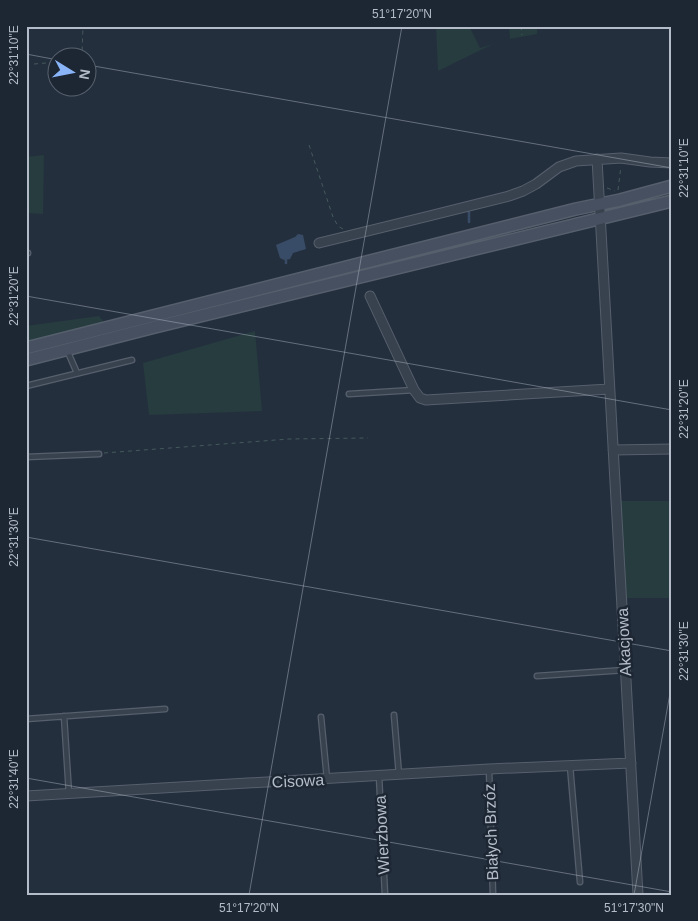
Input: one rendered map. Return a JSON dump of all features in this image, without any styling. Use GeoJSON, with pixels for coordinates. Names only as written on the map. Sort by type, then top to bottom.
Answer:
{"type":"FeatureCollection","features":[{"type":"Feature","properties":{"kind":"main road"},"geometry":{"type":"LineString","coordinates":[[26,348],[576,208],[620,200],[672,186]]}},
{"type":"Feature","properties":{"kind":"main road"},"geometry":{"type":"LineString","coordinates":[[26,360],[672,201]]}},
{"type":"Feature","properties":{"kind":"street"},"geometry":{"type":"LineString","coordinates":[[319,243],[509,196],[536,184],[559,167],[576,161],[622,158],[672,163]]}},
{"type":"Feature","properties":{"kind":"street","name":"Akacjowa"},"geometry":{"type":"LineString","coordinates":[[597,159],[638,895]]}},
{"type":"Feature","properties":{"kind":"street"},"geometry":{"type":"LineString","coordinates":[[370,296],[414,390],[420,398],[426,400],[610,389]]}},
{"type":"Feature","properties":{"kind":"street"},"geometry":{"type":"LineString","coordinates":[[613,450],[672,449]]}},
{"type":"Feature","properties":{"kind":"street","name":"Cisowa"},"geometry":{"type":"LineString","coordinates":[[26,796],[488,769],[630,763]]}},
{"type":"Feature","properties":{"kind":"lane"},"geometry":{"type":"LineString","coordinates":[[67,350],[77,374]]}},
{"type":"Feature","properties":{"kind":"lane"},"geometry":{"type":"LineString","coordinates":[[26,386],[132,360]]}},
{"type":"Feature","properties":{"kind":"lane"},"geometry":{"type":"LineString","coordinates":[[349,394],[414,390]]}},
{"type":"Feature","properties":{"kind":"lane"},"geometry":{"type":"LineString","coordinates":[[26,457],[99,454]]}},
{"type":"Feature","properties":{"kind":"lane"},"geometry":{"type":"LineString","coordinates":[[537,676],[626,670]]}},
{"type":"Feature","properties":{"kind":"lane"},"geometry":{"type":"LineString","coordinates":[[26,719],[165,709]]}},
{"type":"Feature","properties":{"kind":"lane"},"geometry":{"type":"LineString","coordinates":[[394,715],[399,775]]}},
{"type":"Feature","properties":{"kind":"lane"},"geometry":{"type":"LineString","coordinates":[[64,716],[69,794]]}},
{"type":"Feature","properties":{"kind":"lane"},"geometry":{"type":"LineString","coordinates":[[321,717],[327,779]]}},
{"type":"Feature","properties":{"kind":"lane"},"geometry":{"type":"LineString","coordinates":[[570,766],[580,882]]}},
{"type":"Feature","properties":{"kind":"lane","name":"Białych Brzóz"},"geometry":{"type":"LineString","coordinates":[[488,769],[494,895]]}},
{"type":"Feature","properties":{"kind":"lane","name":"Wierzbowa"},"geometry":{"type":"LineString","coordinates":[[379,776],[385,895]]}},
{"type":"Feature","properties":{"kind":"path"},"geometry":{"type":"LineString","coordinates":[[82,48],[83,26]]}},
{"type":"Feature","properties":{"kind":"path"},"geometry":{"type":"LineString","coordinates":[[521,26],[522,35]]}},
{"type":"Feature","properties":{"kind":"path"},"geometry":{"type":"LineString","coordinates":[[34,64],[48,63]]}},
{"type":"Feature","properties":{"kind":"path"},"geometry":{"type":"LineString","coordinates":[[309,145],[333,217],[338,226],[346,230]]}},
{"type":"Feature","properties":{"kind":"path"},"geometry":{"type":"LineString","coordinates":[[609,188],[618,191],[622,158]]}},
{"type":"Feature","properties":{"kind":"path"},"geometry":{"type":"LineString","coordinates":[[99,454],[289,439],[368,438]]}},
{"type":"Feature","properties":{"kind":"green space"},"geometry":{"type":"Polygon","coordinates":[[[436,26],[469,26],[480,48],[493,44],[438,71],[436,26]]]}},
{"type":"Feature","properties":{"kind":"green space"},"geometry":{"type":"Polygon","coordinates":[[[509,26],[537,26],[537,34],[510,39],[509,26]]]}},
{"type":"Feature","properties":{"kind":"green space"},"geometry":{"type":"Polygon","coordinates":[[[44,155],[43,214],[26,213],[26,157],[44,155]]]}},
{"type":"Feature","properties":{"kind":"green space"},"geometry":{"type":"Polygon","coordinates":[[[99,316],[104,322],[26,342],[26,326],[99,316]]]}},
{"type":"Feature","properties":{"kind":"green space"},"geometry":{"type":"Polygon","coordinates":[[[255,331],[262,411],[149,415],[143,363],[255,331]]]}},
{"type":"Feature","properties":{"kind":"green space"},"geometry":{"type":"Polygon","coordinates":[[[620,501],[672,501],[672,598],[625,598],[620,501]]]}},
{"type":"Feature","properties":{"kind":"water"},"geometry":{"type":"Polygon","coordinates":[[[298,234],[303,235],[306,249],[293,253],[290,259],[284,260],[280,258],[276,245],[298,234]]]}},
{"type":"Feature","properties":{"kind":"waterway"},"geometry":{"type":"LineString","coordinates":[[469,212],[469,222]]}}]}
